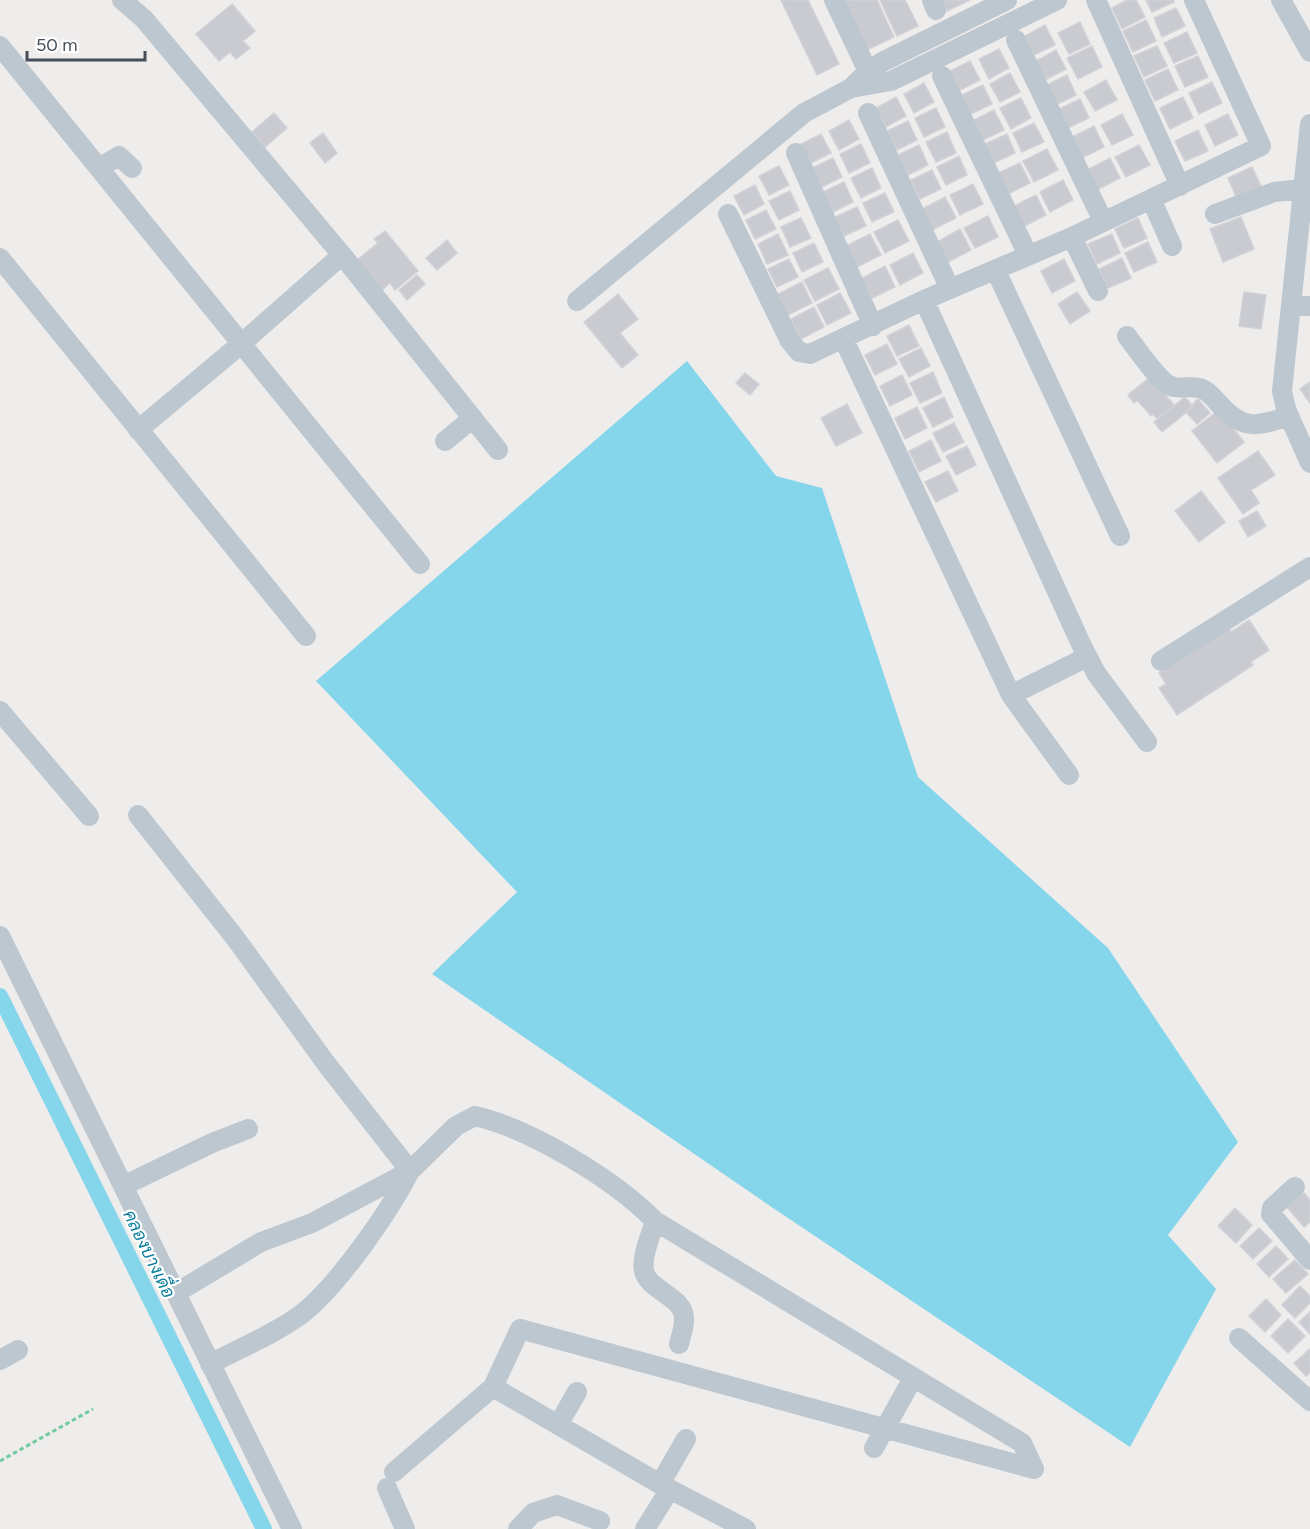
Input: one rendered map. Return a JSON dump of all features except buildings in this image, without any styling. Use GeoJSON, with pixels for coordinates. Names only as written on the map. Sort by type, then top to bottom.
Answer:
{"type":"FeatureCollection","features":[{"type":"Feature","properties":{"kind":"street"},"geometry":{"type":"LineString","coordinates":[[122,0],[144,19],[342,255],[498,450]]}},
{"type":"Feature","properties":{"kind":"street"},"geometry":{"type":"LineString","coordinates":[[834,0],[871,78]]}},
{"type":"Feature","properties":{"kind":"street"},"geometry":{"type":"LineString","coordinates":[[578,301],[798,118],[975,16],[1008,0]]}},
{"type":"Feature","properties":{"kind":"street"},"geometry":{"type":"LineString","coordinates":[[871,78],[891,81],[1058,0]]}},
{"type":"Feature","properties":{"kind":"street"},"geometry":{"type":"LineString","coordinates":[[1096,0],[1180,186]]}},
{"type":"Feature","properties":{"kind":"street"},"geometry":{"type":"LineString","coordinates":[[728,214],[790,341],[799,352],[810,354],[844,340],[924,300],[1072,237],[1103,220],[1180,186],[1261,146],[1194,0]]}},
{"type":"Feature","properties":{"kind":"street"},"geometry":{"type":"LineString","coordinates":[[1281,0],[1310,52]]}},
{"type":"Feature","properties":{"kind":"street"},"geometry":{"type":"LineString","coordinates":[[975,16],[984,36]]}},
{"type":"Feature","properties":{"kind":"street"},"geometry":{"type":"LineString","coordinates":[[1016,39],[1103,220]]}},
{"type":"Feature","properties":{"kind":"street"},"geometry":{"type":"LineString","coordinates":[[0,46],[420,564]]}},
{"type":"Feature","properties":{"kind":"street"},"geometry":{"type":"LineString","coordinates":[[942,76],[1028,255]]}},
{"type":"Feature","properties":{"kind":"street"},"geometry":{"type":"LineString","coordinates":[[868,113],[950,289]]}},
{"type":"Feature","properties":{"kind":"street"},"geometry":{"type":"LineString","coordinates":[[1307,450],[1290,416],[1282,391],[1300,305],[1303,189],[1310,124]]}},
{"type":"Feature","properties":{"kind":"street"},"geometry":{"type":"LineString","coordinates":[[796,153],[873,326]]}},
{"type":"Feature","properties":{"kind":"street"},"geometry":{"type":"LineString","coordinates":[[99,168],[119,156],[132,168]]}},
{"type":"Feature","properties":{"kind":"street"},"geometry":{"type":"LineString","coordinates":[[1215,214],[1274,192],[1303,189]]}},
{"type":"Feature","properties":{"kind":"street"},"geometry":{"type":"LineString","coordinates":[[1151,199],[1172,246]]}},
{"type":"Feature","properties":{"kind":"street"},"geometry":{"type":"LineString","coordinates":[[1072,237],[1098,291]]}},
{"type":"Feature","properties":{"kind":"street"},"geometry":{"type":"LineString","coordinates":[[138,430],[242,344],[342,255]]}},
{"type":"Feature","properties":{"kind":"street"},"geometry":{"type":"LineString","coordinates":[[0,258],[306,636]]}},
{"type":"Feature","properties":{"kind":"street"},"geometry":{"type":"LineString","coordinates":[[996,270],[1120,536]]}},
{"type":"Feature","properties":{"kind":"street"},"geometry":{"type":"LineString","coordinates":[[924,300],[1095,673],[1147,742]]}},
{"type":"Feature","properties":{"kind":"street"},"geometry":{"type":"LineString","coordinates":[[1127,336],[1165,382],[1173,387],[1189,386],[1204,390],[1236,420],[1246,425],[1265,424],[1290,416]]}},
{"type":"Feature","properties":{"kind":"street"},"geometry":{"type":"LineString","coordinates":[[844,340],[1011,695],[1069,775]]}},
{"type":"Feature","properties":{"kind":"street"},"geometry":{"type":"LineString","coordinates":[[445,441],[472,418]]}},
{"type":"Feature","properties":{"kind":"street"},"geometry":{"type":"LineString","coordinates":[[1161,661],[1310,567]]}},
{"type":"Feature","properties":{"kind":"street"},"geometry":{"type":"LineString","coordinates":[[1011,695],[1088,657]]}},
{"type":"Feature","properties":{"kind":"street"},"geometry":{"type":"LineString","coordinates":[[0,711],[89,816]]}},
{"type":"Feature","properties":{"kind":"street"},"geometry":{"type":"LineString","coordinates":[[138,815],[236,939],[325,1062],[410,1171]]}},
{"type":"Feature","properties":{"kind":"street"},"geometry":{"type":"LineString","coordinates":[[2,947],[125,1185],[292,1529]]}},
{"type":"Feature","properties":{"kind":"street"},"geometry":{"type":"LineString","coordinates":[[176,1293],[261,1242],[312,1223],[410,1171],[456,1126],[475,1116],[571,1158],[638,1203],[655,1221],[1022,1443],[1034,1469],[520,1329],[493,1387],[391,1480],[405,1529]]}},
{"type":"Feature","properties":{"kind":"street"},"geometry":{"type":"LineString","coordinates":[[125,1185],[212,1143],[248,1129]]}},
{"type":"Feature","properties":{"kind":"street"},"geometry":{"type":"LineString","coordinates":[[210,1364],[289,1322],[324,1294],[396,1200],[410,1171]]}},
{"type":"Feature","properties":{"kind":"street"},"geometry":{"type":"LineString","coordinates":[[1295,1187],[1272,1208],[1271,1214],[1310,1260]]}},
{"type":"Feature","properties":{"kind":"street"},"geometry":{"type":"LineString","coordinates":[[655,1221],[644,1262],[644,1272],[648,1280],[677,1303],[684,1313],[679,1344]]}},
{"type":"Feature","properties":{"kind":"street"},"geometry":{"type":"LineString","coordinates":[[1239,1338],[1310,1401]]}},
{"type":"Feature","properties":{"kind":"street"},"geometry":{"type":"LineString","coordinates":[[0,1360],[18,1350]]}},
{"type":"Feature","properties":{"kind":"street"},"geometry":{"type":"LineString","coordinates":[[874,1448],[913,1378]]}},
{"type":"Feature","properties":{"kind":"street"},"geometry":{"type":"LineString","coordinates":[[493,1387],[665,1486],[746,1529]]}},
{"type":"Feature","properties":{"kind":"street"},"geometry":{"type":"LineString","coordinates":[[558,1425],[577,1392]]}},
{"type":"Feature","properties":{"kind":"street"},"geometry":{"type":"LineString","coordinates":[[645,1529],[686,1439]]}},
{"type":"Feature","properties":{"kind":"street"},"geometry":{"type":"LineString","coordinates":[[518,1529],[533,1514],[558,1505],[600,1521]]}},
{"type":"Feature","properties":{"kind":"path"},"geometry":{"type":"LineString","coordinates":[[0,1461],[93,1409]]}},
{"type":"Feature","properties":{"kind":"water"},"geometry":{"type":"Polygon","coordinates":[[[687,361],[776,476],[822,488],[918,777],[1108,948],[1238,1142],[1168,1235],[1216,1289],[1130,1447],[773,1208],[432,974],[517,892],[316,681],[687,361]]]}},
{"type":"Feature","properties":{"kind":"waterway","name":"คลองบางเดื่อ"},"geometry":{"type":"LineString","coordinates":[[0,996],[264,1529]]}}]}
